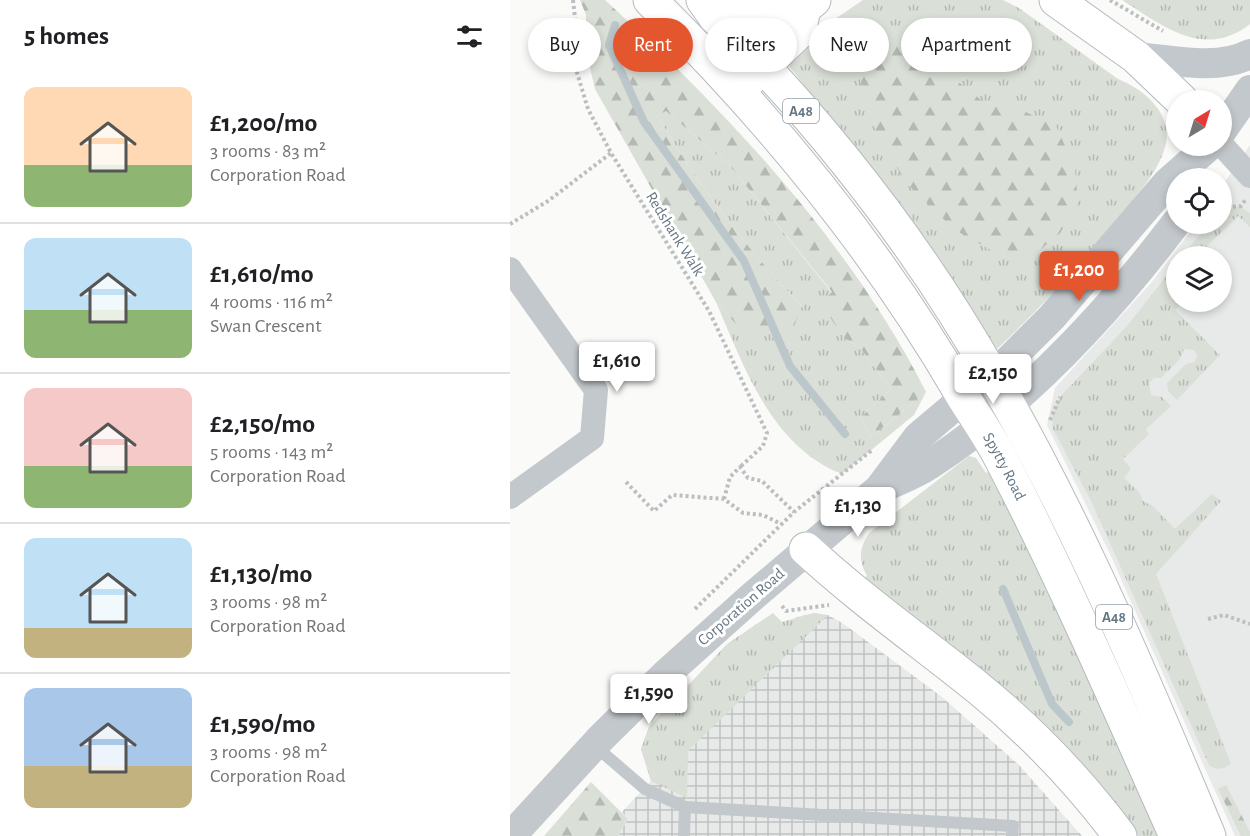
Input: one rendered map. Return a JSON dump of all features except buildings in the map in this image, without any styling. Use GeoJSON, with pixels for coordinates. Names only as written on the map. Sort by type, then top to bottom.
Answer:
{"type":"FeatureCollection","features":[{"type":"Feature","properties":{"kind":"main road","name":"Spytty Road"},"geometry":{"type":"LineString","coordinates":[[650,0],[738,90],[815,178],[889,278],[929,337],[1001,459],[1060,576],[1176,836]]}},
{"type":"Feature","properties":{"kind":"main road","name":"A48"},"geometry":{"type":"LineString","coordinates":[[703,0],[716,18]]}},
{"type":"Feature","properties":{"kind":"main road"},"geometry":{"type":"LineString","coordinates":[[721,0],[756,13],[772,15],[809,5]]}},
{"type":"Feature","properties":{"kind":"main road"},"geometry":{"type":"LineString","coordinates":[[1056,0],[1136,57],[1171,90]]}},
{"type":"Feature","properties":{"kind":"main road"},"geometry":{"type":"LineString","coordinates":[[797,34],[809,5]]}},
{"type":"Feature","properties":{"kind":"main road"},"geometry":{"type":"LineString","coordinates":[[738,90],[758,72]]}},
{"type":"Feature","properties":{"kind":"main road","name":"Spytty Road"},"geometry":{"type":"LineString","coordinates":[[767,72],[840,154],[948,303],[992,375],[1089,563],[1166,730],[1209,836]]}},
{"type":"Feature","properties":{"kind":"main road"},"geometry":{"type":"LineString","coordinates":[[806,549],[847,587],[979,688],[1019,724],[1061,764],[1119,836]]}},
{"type":"Feature","properties":{"kind":"street"},"geometry":{"type":"LineString","coordinates":[[1136,57],[1215,62],[1241,58],[1250,54]]}},
{"type":"Feature","properties":{"kind":"street"},"geometry":{"type":"LineString","coordinates":[[1232,116],[1250,90]]}},
{"type":"Feature","properties":{"kind":"street","name":"Corporation Road"},"geometry":{"type":"LineString","coordinates":[[511,836],[594,745],[666,674],[806,549],[879,489],[918,437],[992,375],[1052,317],[1167,183],[1198,156]]}},
{"type":"Feature","properties":{"kind":"street"},"geometry":{"type":"LineString","coordinates":[[1232,156],[1250,176]]}},
{"type":"Feature","properties":{"kind":"street","name":"Corporation Road"},"geometry":{"type":"LineString","coordinates":[[879,489],[928,466],[1008,404],[1082,336],[1167,234]]}},
{"type":"Feature","properties":{"kind":"street"},"geometry":{"type":"LineString","coordinates":[[510,269],[596,390],[592,438],[510,497]]}},
{"type":"Feature","properties":{"kind":"lane"},"geometry":{"type":"LineString","coordinates":[[594,745],[645,789],[685,807],[1013,826],[1012,836]]}},
{"type":"Feature","properties":{"kind":"lane"},"geometry":{"type":"LineString","coordinates":[[684,836],[685,807]]}},
{"type":"Feature","properties":{"kind":"path","name":"Redshank Walk"},"geometry":{"type":"LineString","coordinates":[[573,0],[576,27],[575,66],[588,109],[610,153],[709,311],[767,433],[763,446],[730,477],[724,499]]}},
{"type":"Feature","properties":{"kind":"path"},"geometry":{"type":"LineString","coordinates":[[1110,0],[1173,37]]}},
{"type":"Feature","properties":{"kind":"path"},"geometry":{"type":"LineString","coordinates":[[510,224],[548,201],[610,153]]}},
{"type":"Feature","properties":{"kind":"path"},"geometry":{"type":"LineString","coordinates":[[1232,207],[1241,206],[1245,200]]}},
{"type":"Feature","properties":{"kind":"path"},"geometry":{"type":"LineString","coordinates":[[741,561],[794,512],[878,446]]}},
{"type":"Feature","properties":{"kind":"path"},"geometry":{"type":"LineString","coordinates":[[740,467],[748,478],[762,481],[794,512]]}},
{"type":"Feature","properties":{"kind":"path"},"geometry":{"type":"LineString","coordinates":[[626,482],[654,511],[672,495],[724,499],[743,513],[763,515],[781,524]]}},
{"type":"Feature","properties":{"kind":"path","name":"Corporation Road"},"geometry":{"type":"LineString","coordinates":[[786,611],[832,605]]}},
{"type":"Feature","properties":{"kind":"path"},"geometry":{"type":"LineString","coordinates":[[1208,619],[1224,615],[1250,624]]}},
{"type":"Feature","properties":{"kind":"shaded area"},"geometry":{"type":"Polygon","coordinates":[[[1250,145],[1250,836],[1235,836],[1110,554],[1047,425],[1055,388],[1151,283],[1166,263],[1166,312],[1232,312],[1232,246],[1179,246],[1188,234],[1232,234],[1232,172],[1250,145]]]}},
{"type":"Feature","properties":{"kind":"shaded area"},"geometry":{"type":"Polygon","coordinates":[[[814,613],[828,615],[844,624],[942,697],[1019,765],[1082,836],[618,836],[628,819],[622,812],[651,781],[641,749],[649,727],[672,702],[797,617],[814,613]]]}},
{"type":"Feature","properties":{"kind":"green space"},"geometry":{"type":"Polygon","coordinates":[[[580,0],[605,0],[624,18],[613,18],[613,72],[680,72],[741,134],[783,182],[861,283],[926,392],[871,437],[860,418],[891,389],[861,349],[843,337],[821,303],[832,292],[730,166],[666,111],[657,116],[689,167],[742,239],[802,306],[794,326],[763,328],[736,324],[716,302],[595,89],[591,72],[601,72],[601,18],[586,18],[580,0]]]}},
{"type":"Feature","properties":{"kind":"green space"},"geometry":{"type":"Polygon","coordinates":[[[863,0],[1003,0],[1019,8],[1118,79],[1138,90],[1155,105],[1161,114],[1166,130],[1165,147],[1153,173],[1142,189],[1079,266],[997,349],[911,222],[793,72],[797,72],[797,56],[809,44],[809,72],[889,72],[889,18],[836,18],[863,0]]]}},
{"type":"Feature","properties":{"kind":"green space"},"geometry":{"type":"Polygon","coordinates":[[[1122,0],[1250,0],[1250,24],[1233,34],[1216,39],[1200,39],[1168,29],[1122,0]]]}},
{"type":"Feature","properties":{"kind":"green space"},"geometry":{"type":"Polygon","coordinates":[[[889,40],[901,45],[901,72],[946,72],[985,103],[1026,112],[1057,128],[1075,168],[1078,204],[1060,233],[1033,256],[1007,259],[955,230],[905,182],[873,125],[860,86],[864,72],[889,72],[889,40]]]}},
{"type":"Feature","properties":{"kind":"green space"},"geometry":{"type":"Polygon","coordinates":[[[666,111],[730,166],[832,293],[822,303],[843,337],[861,349],[891,389],[860,418],[871,437],[926,392],[914,415],[842,474],[817,461],[796,444],[778,424],[749,378],[716,302],[736,324],[802,306],[742,239],[689,167],[657,116],[666,111]]]}},
{"type":"Feature","properties":{"kind":"green space"},"geometry":{"type":"Polygon","coordinates":[[[1232,207],[1241,207],[1250,213],[1250,227],[1238,216],[1232,222],[1232,207]]]}},
{"type":"Feature","properties":{"kind":"green space"},"geometry":{"type":"Polygon","coordinates":[[[1201,234],[1220,234],[1207,246],[1190,246],[1201,234]]]}},
{"type":"Feature","properties":{"kind":"green space"},"geometry":{"type":"Polygon","coordinates":[[[1166,277],[1166,312],[1177,312],[1220,355],[1177,400],[1168,391],[1167,383],[1186,364],[1195,362],[1197,355],[1194,350],[1184,349],[1180,359],[1161,378],[1154,378],[1149,383],[1151,395],[1162,397],[1171,406],[1146,429],[1149,434],[1123,459],[1131,469],[1124,478],[1139,492],[1143,501],[1154,507],[1175,529],[1212,494],[1221,501],[1156,574],[1231,764],[1220,769],[1209,765],[1092,503],[1053,429],[1052,412],[1060,397],[1127,326],[1166,277]]]}},
{"type":"Feature","properties":{"kind":"green space"},"geometry":{"type":"Polygon","coordinates":[[[969,456],[976,458],[986,473],[991,471],[1036,559],[1159,836],[1138,836],[1106,794],[863,580],[867,576],[861,554],[869,533],[969,456]]]}},
{"type":"Feature","properties":{"kind":"green space"},"geometry":{"type":"Polygon","coordinates":[[[773,613],[782,622],[814,613],[828,615],[688,751],[687,798],[651,781],[641,749],[649,727],[727,644],[773,613]]]}},
{"type":"Feature","properties":{"kind":"green space"},"geometry":{"type":"Polygon","coordinates":[[[591,782],[628,819],[618,836],[544,836],[591,782]]]}},
{"type":"Feature","properties":{"kind":"green space"},"geometry":{"type":"Polygon","coordinates":[[[1226,785],[1250,836],[1241,836],[1218,789],[1226,785]]]}},
{"type":"Feature","properties":{"kind":"waterway"},"geometry":{"type":"LineString","coordinates":[[613,32],[609,45],[613,54]]}},
{"type":"Feature","properties":{"kind":"waterway"},"geometry":{"type":"LineString","coordinates":[[621,72],[644,122],[744,261],[790,366],[845,434]]}},
{"type":"Feature","properties":{"kind":"waterway"},"geometry":{"type":"LineString","coordinates":[[1003,589],[1052,704],[1069,722]]}}]}
